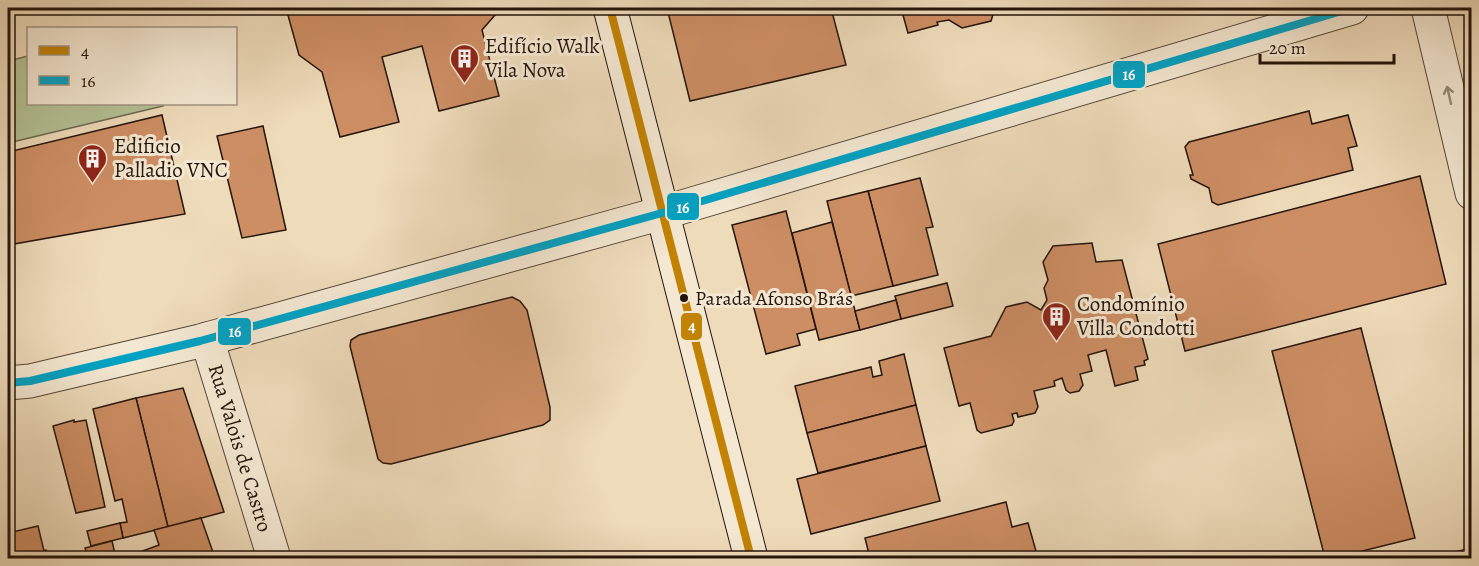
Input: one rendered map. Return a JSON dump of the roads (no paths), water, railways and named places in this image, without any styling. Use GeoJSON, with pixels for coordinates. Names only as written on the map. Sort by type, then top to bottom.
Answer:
{"type":"FeatureCollection","features":[{"type":"Feature","properties":{"kind":"street"},"geometry":{"type":"LineString","coordinates":[[610,8],[751,558]]}},
{"type":"Feature","properties":{"kind":"street"},"geometry":{"type":"LineString","coordinates":[[8,383],[30,381],[207,339],[662,213],[1352,8]]}},
{"type":"Feature","properties":{"kind":"street"},"geometry":{"type":"LineString","coordinates":[[1428,8],[1472,193]]}},
{"type":"Feature","properties":{"kind":"street","name":"Rua Valois de Castro"},"geometry":{"type":"LineString","coordinates":[[207,339],[274,558]]}},
{"type":"Feature","properties":{"kind":"place","name":"Edifício Walk Vila Nova"},"geometry":{"type":"Point","coordinates":[464,84]}},
{"type":"Feature","properties":{"kind":"place","name":"Edificio Palladio VNC"},"geometry":{"type":"Point","coordinates":[93,184]}},
{"type":"Feature","properties":{"kind":"place","name":"Parada Afonso Brás"},"geometry":{"type":"Point","coordinates":[684,298]}},
{"type":"Feature","properties":{"kind":"place","name":"Condomínio Villa Condotti"},"geometry":{"type":"Point","coordinates":[1056,342]}}]}
